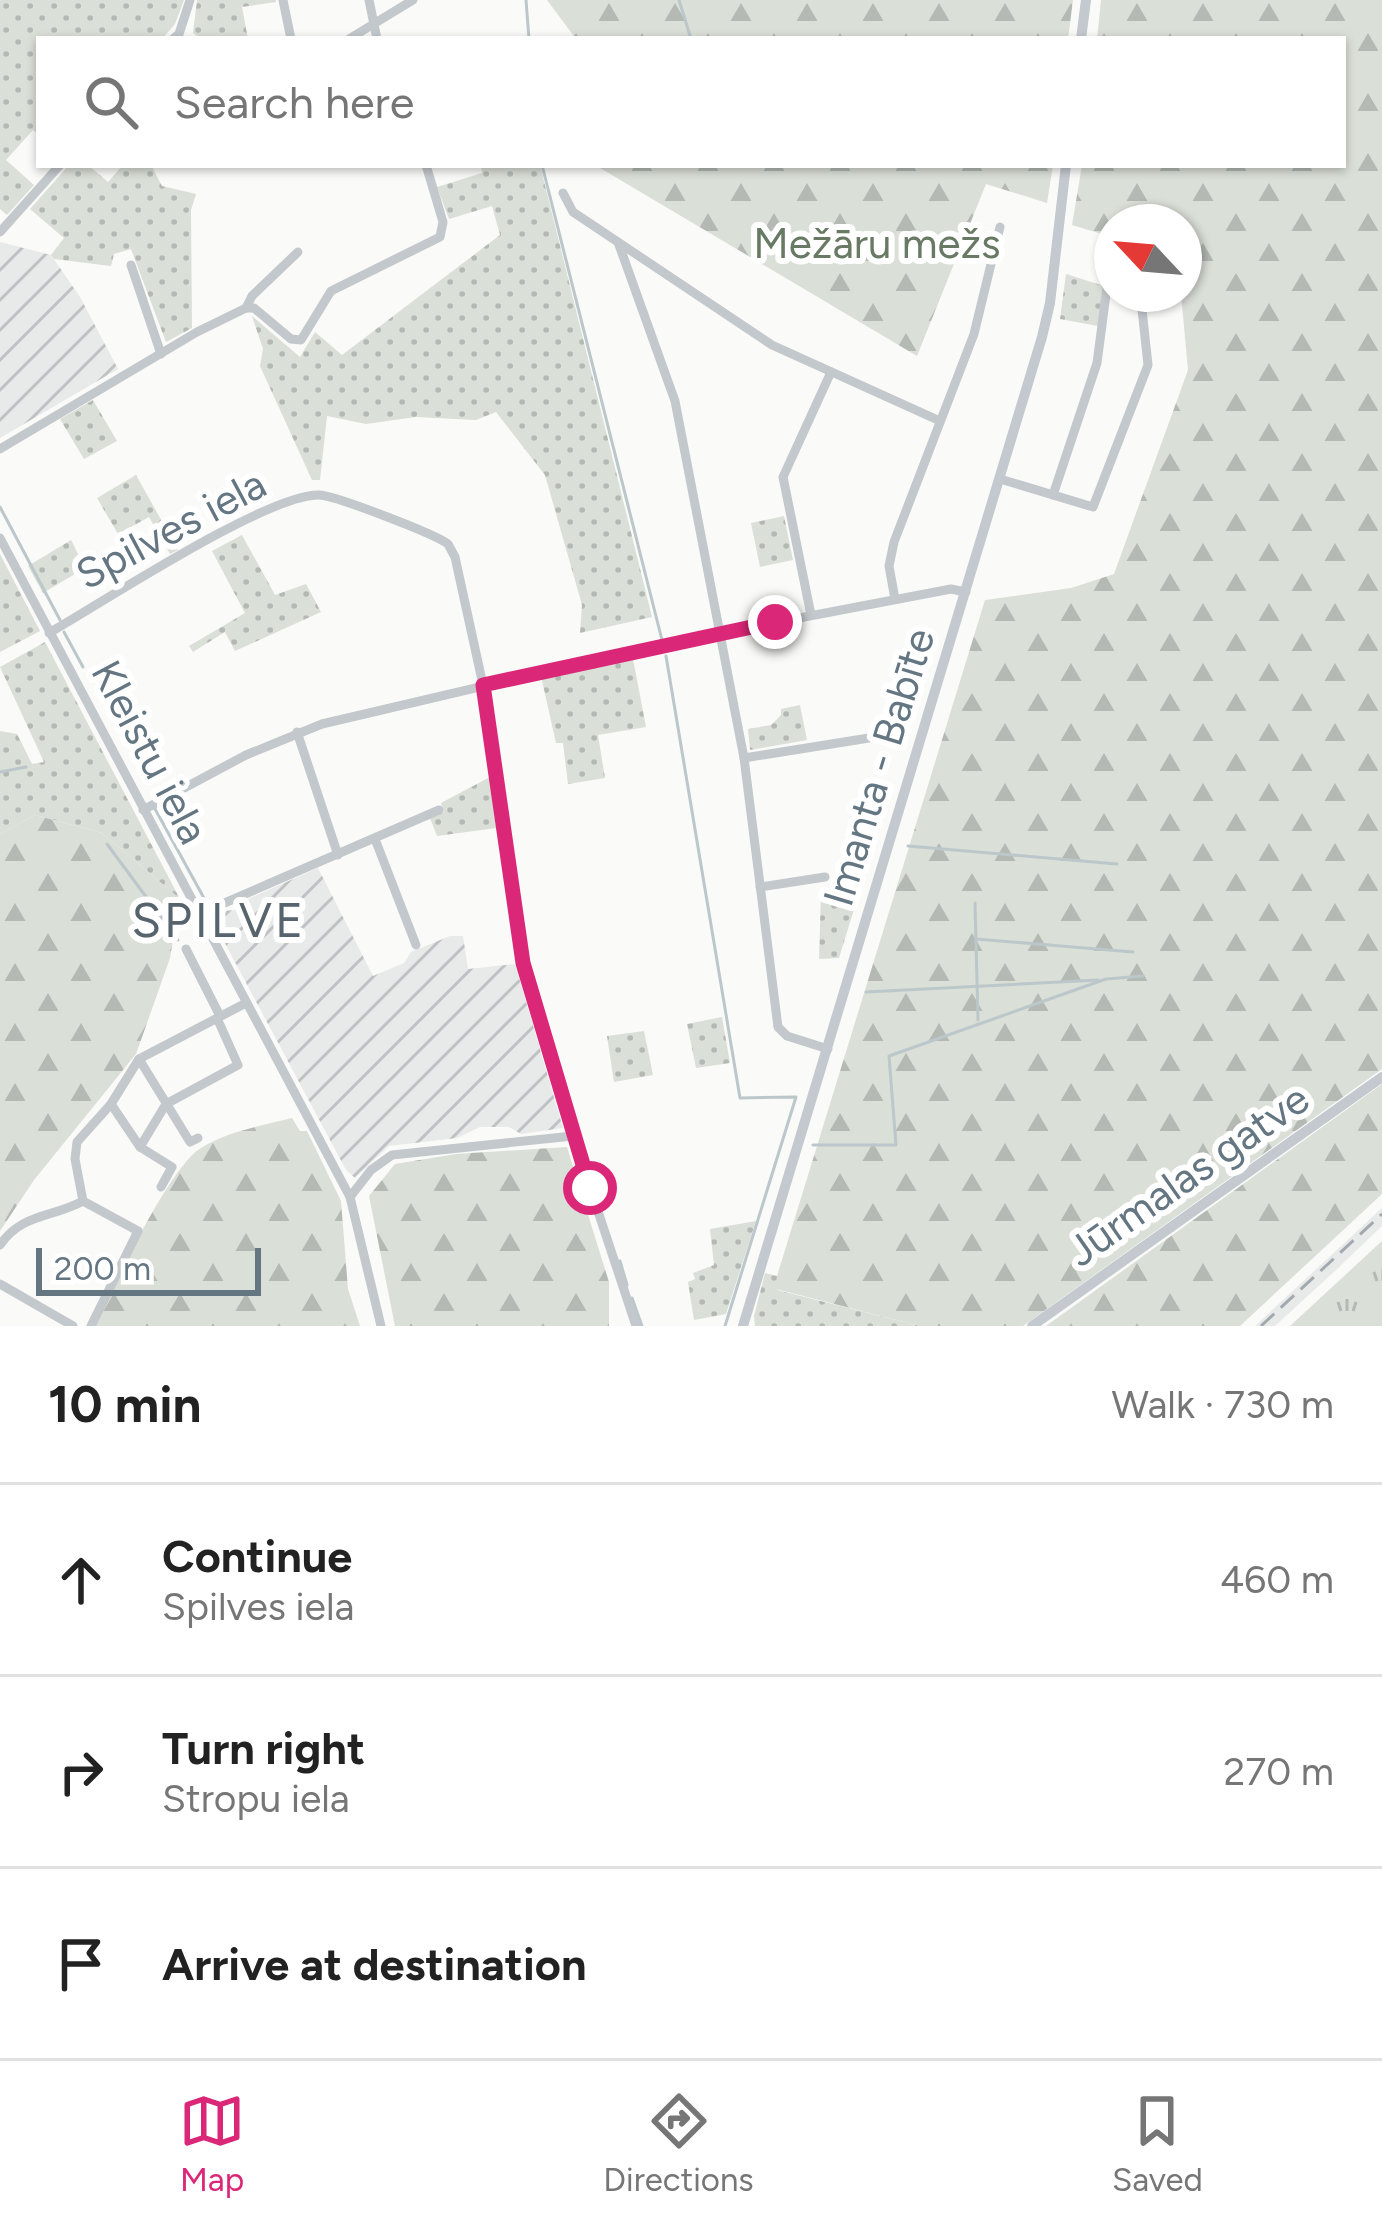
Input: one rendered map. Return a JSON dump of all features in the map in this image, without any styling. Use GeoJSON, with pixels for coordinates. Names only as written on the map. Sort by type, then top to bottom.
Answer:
{"type":"FeatureCollection","features":[{"type":"Feature","properties":{"kind":"main road"},"geometry":{"type":"LineString","coordinates":[[1081,36],[1086,0]]}},
{"type":"Feature","properties":{"kind":"main road","name":"Imanta - Babīte"},"geometry":{"type":"LineString","coordinates":[[743,1326],[1046,322],[1066,168]]}},
{"type":"Feature","properties":{"kind":"main road","name":"Jūrmalas gatve"},"geometry":{"type":"LineString","coordinates":[[1032,1326],[1382,1077]]}},
{"type":"Feature","properties":{"kind":"street"},"geometry":{"type":"LineString","coordinates":[[180,36],[190,0]]}},
{"type":"Feature","properties":{"kind":"street"},"geometry":{"type":"LineString","coordinates":[[283,0],[290,36]]}},
{"type":"Feature","properties":{"kind":"street"},"geometry":{"type":"LineString","coordinates":[[369,0],[376,36]]}},
{"type":"Feature","properties":{"kind":"street"},"geometry":{"type":"LineString","coordinates":[[355,36],[413,0]]}},
{"type":"Feature","properties":{"kind":"street"},"geometry":{"type":"LineString","coordinates":[[0,232],[57,168]]}},
{"type":"Feature","properties":{"kind":"street"},"geometry":{"type":"LineString","coordinates":[[0,449],[246,308],[254,308],[291,339],[301,340],[331,291],[440,238],[443,222],[426,168]]}},
{"type":"Feature","properties":{"kind":"street"},"geometry":{"type":"LineString","coordinates":[[562,193],[573,212],[772,345],[940,421]]}},
{"type":"Feature","properties":{"kind":"street"},"geometry":{"type":"LineString","coordinates":[[895,599],[889,566],[894,542],[983,304],[1000,227]]}},
{"type":"Feature","properties":{"kind":"street"},"geometry":{"type":"LineString","coordinates":[[618,242],[675,401],[744,758],[778,1027],[787,1036],[828,1049]]}},
{"type":"Feature","properties":{"kind":"street"},"geometry":{"type":"LineString","coordinates":[[246,308],[252,296],[298,252]]}},
{"type":"Feature","properties":{"kind":"street"},"geometry":{"type":"LineString","coordinates":[[131,265],[161,354]]}},
{"type":"Feature","properties":{"kind":"street"},"geometry":{"type":"LineString","coordinates":[[1053,494],[1096,362],[1103,312]]}},
{"type":"Feature","properties":{"kind":"street"},"geometry":{"type":"LineString","coordinates":[[1000,479],[1093,507],[1148,365],[1142,312]]}},
{"type":"Feature","properties":{"kind":"street"},"geometry":{"type":"LineString","coordinates":[[812,615],[783,477],[831,372]]}},
{"type":"Feature","properties":{"kind":"street","name":"Spilves iela"},"geometry":{"type":"LineString","coordinates":[[50,633],[255,516],[296,499],[322,494],[448,544],[483,685],[523,963],[573,1136],[636,1326]]}},
{"type":"Feature","properties":{"kind":"street","name":"Kleistu iela"},"geometry":{"type":"LineString","coordinates":[[0,538],[350,1197],[381,1326]]}},
{"type":"Feature","properties":{"kind":"street"},"geometry":{"type":"LineString","coordinates":[[143,810],[297,732],[483,685],[720,634],[951,589],[966,592]]}},
{"type":"Feature","properties":{"kind":"street"},"geometry":{"type":"LineString","coordinates":[[297,732],[338,855]]}},
{"type":"Feature","properties":{"kind":"street"},"geometry":{"type":"LineString","coordinates":[[744,758],[868,738]]}},
{"type":"Feature","properties":{"kind":"street"},"geometry":{"type":"LineString","coordinates":[[199,914],[439,810]]}},
{"type":"Feature","properties":{"kind":"street"},"geometry":{"type":"LineString","coordinates":[[375,839],[416,945]]}},
{"type":"Feature","properties":{"kind":"street"},"geometry":{"type":"LineString","coordinates":[[760,887],[825,877]]}},
{"type":"Feature","properties":{"kind":"street"},"geometry":{"type":"LineString","coordinates":[[140,1147],[166,1104],[237,1068],[186,949]]}},
{"type":"Feature","properties":{"kind":"street"},"geometry":{"type":"LineString","coordinates":[[83,1201],[75,1150],[82,1133],[112,1103],[140,1059],[246,1003]]}},
{"type":"Feature","properties":{"kind":"street"},"geometry":{"type":"LineString","coordinates":[[140,1059],[194,1140]]}},
{"type":"Feature","properties":{"kind":"street"},"geometry":{"type":"LineString","coordinates":[[112,1103],[140,1147],[172,1167],[161,1187]]}},
{"type":"Feature","properties":{"kind":"street"},"geometry":{"type":"LineString","coordinates":[[350,1197],[371,1170],[392,1155],[573,1136]]}},
{"type":"Feature","properties":{"kind":"street"},"geometry":{"type":"LineString","coordinates":[[0,1245],[10,1231],[33,1216],[83,1201],[138,1231],[91,1326]]}},
{"type":"Feature","properties":{"kind":"street"},"geometry":{"type":"LineString","coordinates":[[0,1283],[74,1326]]}},
{"type":"Feature","properties":{"kind":"shaded area"},"geometry":{"type":"Polygon","coordinates":[[[0,242],[51,255],[80,297],[118,369],[0,438],[0,242]]]}},
{"type":"Feature","properties":{"kind":"shaded area"},"geometry":{"type":"Polygon","coordinates":[[[318,868],[373,976],[404,963],[411,952],[450,936],[463,936],[468,969],[515,964],[563,1128],[521,1134],[509,1127],[480,1127],[457,1138],[389,1146],[355,1178],[346,1170],[212,919],[217,911],[238,910],[241,902],[318,868]]]}},
{"type":"Feature","properties":{"kind":"shaded area"},"geometry":{"type":"Polygon","coordinates":[[[1382,1208],[1382,1226],[1336,1270],[1275,1326],[1255,1326],[1382,1208]]]}},
{"type":"Feature","properties":{"kind":"green space"},"geometry":{"type":"Polygon","coordinates":[[[0,0],[184,0],[165,36],[36,36],[36,132],[33,130],[6,160],[34,185],[7,215],[0,209],[0,0]]]}},
{"type":"Feature","properties":{"kind":"green space"},"geometry":{"type":"Polygon","coordinates":[[[197,0],[276,0],[242,7],[247,36],[193,33],[197,0]]]}},
{"type":"Feature","properties":{"kind":"green space"},"geometry":{"type":"Polygon","coordinates":[[[547,0],[1073,0],[1068,36],[574,36],[547,0]]]}},
{"type":"Feature","properties":{"kind":"green space"},"geometry":{"type":"Polygon","coordinates":[[[1101,0],[1382,0],[1382,1069],[1023,1326],[920,1326],[776,1289],[985,600],[1071,588],[1114,574],[1188,370],[1183,312],[1202,312],[1202,204],[1094,204],[1094,232],[1072,225],[1082,168],[1346,168],[1346,36],[1097,36],[1101,0]]]}},
{"type":"Feature","properties":{"kind":"green space"},"geometry":{"type":"Polygon","coordinates":[[[66,168],[92,168],[108,182],[120,168],[153,168],[162,186],[196,194],[191,210],[192,328],[166,342],[131,249],[114,254],[111,266],[54,259],[51,255],[64,238],[30,209],[66,168]]]}},
{"type":"Feature","properties":{"kind":"green space"},"geometry":{"type":"Polygon","coordinates":[[[481,168],[541,168],[652,617],[580,633],[582,605],[545,475],[496,412],[476,420],[416,417],[366,424],[327,416],[320,480],[312,480],[260,366],[263,349],[252,316],[300,357],[315,332],[342,355],[500,235],[492,206],[449,219],[437,187],[482,173],[481,168]]]}},
{"type":"Feature","properties":{"kind":"green space","name":"Mežāru mežs"},"geometry":{"type":"Polygon","coordinates":[[[600,168],[1053,168],[1047,203],[986,184],[917,356],[600,168]]]}},
{"type":"Feature","properties":{"kind":"green space"},"geometry":{"type":"Polygon","coordinates":[[[1066,274],[1094,283],[1098,326],[1060,319],[1066,274]]]}},
{"type":"Feature","properties":{"kind":"green space"},"geometry":{"type":"Polygon","coordinates":[[[93,400],[117,441],[84,459],[60,419],[93,400]]]}},
{"type":"Feature","properties":{"kind":"green space"},"geometry":{"type":"Polygon","coordinates":[[[136,475],[178,550],[170,554],[149,517],[118,534],[97,498],[136,475]]]}},
{"type":"Feature","properties":{"kind":"green space"},"geometry":{"type":"Polygon","coordinates":[[[784,516],[793,560],[760,567],[751,523],[784,516]]]}},
{"type":"Feature","properties":{"kind":"green space"},"geometry":{"type":"Polygon","coordinates":[[[242,535],[275,595],[306,584],[321,612],[235,651],[225,632],[193,652],[189,646],[245,613],[212,551],[242,535]]]}},
{"type":"Feature","properties":{"kind":"green space"},"geometry":{"type":"Polygon","coordinates":[[[71,540],[85,568],[43,593],[28,566],[71,540]]]}},
{"type":"Feature","properties":{"kind":"green space"},"geometry":{"type":"Polygon","coordinates":[[[0,554],[40,631],[0,652],[0,554]]]}},
{"type":"Feature","properties":{"kind":"green space"},"geometry":{"type":"Polygon","coordinates":[[[45,642],[180,899],[102,833],[35,815],[0,834],[0,731],[17,734],[32,764],[44,762],[0,667],[45,642]]]}},
{"type":"Feature","properties":{"kind":"green space"},"geometry":{"type":"Polygon","coordinates":[[[633,659],[646,727],[598,735],[605,778],[568,784],[563,743],[556,743],[541,676],[633,659]]]}},
{"type":"Feature","properties":{"kind":"green space"},"geometry":{"type":"Polygon","coordinates":[[[800,705],[807,740],[750,750],[748,729],[771,725],[781,709],[800,705]]]}},
{"type":"Feature","properties":{"kind":"green space"},"geometry":{"type":"Polygon","coordinates":[[[490,777],[496,828],[437,836],[430,818],[444,812],[441,803],[490,777]]]}},
{"type":"Feature","properties":{"kind":"green space"},"geometry":{"type":"Polygon","coordinates":[[[35,815],[102,833],[180,899],[170,958],[136,1054],[34,1180],[0,1231],[0,834],[35,815]]]}},
{"type":"Feature","properties":{"kind":"green space"},"geometry":{"type":"Polygon","coordinates":[[[832,885],[859,893],[839,958],[819,959],[821,893],[832,885]]]}},
{"type":"Feature","properties":{"kind":"green space"},"geometry":{"type":"Polygon","coordinates":[[[722,1017],[730,1063],[696,1068],[687,1024],[722,1017]]]}},
{"type":"Feature","properties":{"kind":"green space"},"geometry":{"type":"Polygon","coordinates":[[[644,1031],[653,1075],[614,1082],[607,1036],[644,1031]]]}},
{"type":"Feature","properties":{"kind":"green space"},"geometry":{"type":"Polygon","coordinates":[[[1382,1084],[1382,1194],[1240,1326],[1046,1326],[1382,1084]]]}},
{"type":"Feature","properties":{"kind":"green space"},"geometry":{"type":"Polygon","coordinates":[[[292,1118],[300,1131],[307,1131],[341,1201],[348,1289],[360,1326],[94,1326],[143,1230],[188,1160],[222,1137],[292,1118]]]}},
{"type":"Feature","properties":{"kind":"green space"},"geometry":{"type":"Polygon","coordinates":[[[567,1147],[609,1282],[609,1326],[395,1326],[369,1196],[395,1164],[456,1154],[567,1147]]]}},
{"type":"Feature","properties":{"kind":"green space"},"geometry":{"type":"Polygon","coordinates":[[[756,1221],[726,1314],[694,1320],[688,1282],[695,1279],[693,1273],[714,1265],[710,1229],[756,1221]]]}},
{"type":"Feature","properties":{"kind":"green space"},"geometry":{"type":"Polygon","coordinates":[[[1382,1241],[1382,1326],[1290,1326],[1382,1241]]]}},
{"type":"Feature","properties":{"kind":"green space"},"geometry":{"type":"Polygon","coordinates":[[[765,1273],[777,1276],[777,1290],[920,1326],[755,1326],[765,1273]]]}},
{"type":"Feature","properties":{"kind":"waterway"},"geometry":{"type":"LineString","coordinates":[[526,0],[529,36]]}},
{"type":"Feature","properties":{"kind":"waterway"},"geometry":{"type":"LineString","coordinates":[[679,0],[690,36]]}},
{"type":"Feature","properties":{"kind":"waterway"},"geometry":{"type":"LineString","coordinates":[[543,168],[662,640]]}},
{"type":"Feature","properties":{"kind":"waterway"},"geometry":{"type":"LineString","coordinates":[[0,507],[60,620]]}},
{"type":"Feature","properties":{"kind":"waterway"},"geometry":{"type":"LineString","coordinates":[[64,632],[83,667]]}},
{"type":"Feature","properties":{"kind":"waterway"},"geometry":{"type":"LineString","coordinates":[[666,656],[740,1098],[796,1097],[725,1326]]}},
{"type":"Feature","properties":{"kind":"waterway"},"geometry":{"type":"LineString","coordinates":[[0,772],[26,767]]}},
{"type":"Feature","properties":{"kind":"waterway"},"geometry":{"type":"LineString","coordinates":[[154,807],[205,900]]}},
{"type":"Feature","properties":{"kind":"waterway"},"geometry":{"type":"LineString","coordinates":[[107,844],[178,940]]}},
{"type":"Feature","properties":{"kind":"waterway"},"geometry":{"type":"LineString","coordinates":[[908,846],[1117,864]]}},
{"type":"Feature","properties":{"kind":"waterway"},"geometry":{"type":"LineString","coordinates":[[975,903],[978,1020]]}},
{"type":"Feature","properties":{"kind":"waterway"},"geometry":{"type":"LineString","coordinates":[[976,939],[1133,952]]}},
{"type":"Feature","properties":{"kind":"waterway"},"geometry":{"type":"LineString","coordinates":[[1107,979],[1143,976]]}},
{"type":"Feature","properties":{"kind":"waterway"},"geometry":{"type":"LineString","coordinates":[[813,1145],[896,1145],[889,1056],[1106,979]]}},
{"type":"Feature","properties":{"kind":"waterway"},"geometry":{"type":"LineString","coordinates":[[866,992],[1098,980]]}},
{"type":"Feature","properties":{"kind":"waterway"},"geometry":{"type":"LineString","coordinates":[[620,1261],[627,1285]]}},
{"type":"Feature","properties":{"kind":"waterway"},"geometry":{"type":"LineString","coordinates":[[632,1298],[642,1326]]}},
{"type":"Feature","properties":{"kind":"railway"},"geometry":{"type":"LineString","coordinates":[[1261,1326],[1382,1214]]}},
{"type":"Feature","properties":{"kind":"district","name":"SPILVE"},"geometry":{"type":"Point","coordinates":[219,920]}},
{"type":"Feature","properties":{"kind":"route"},"geometry":{"type":"LineString","coordinates":[[590,1188],[523,963],[483,685],[775,622]]}}]}
